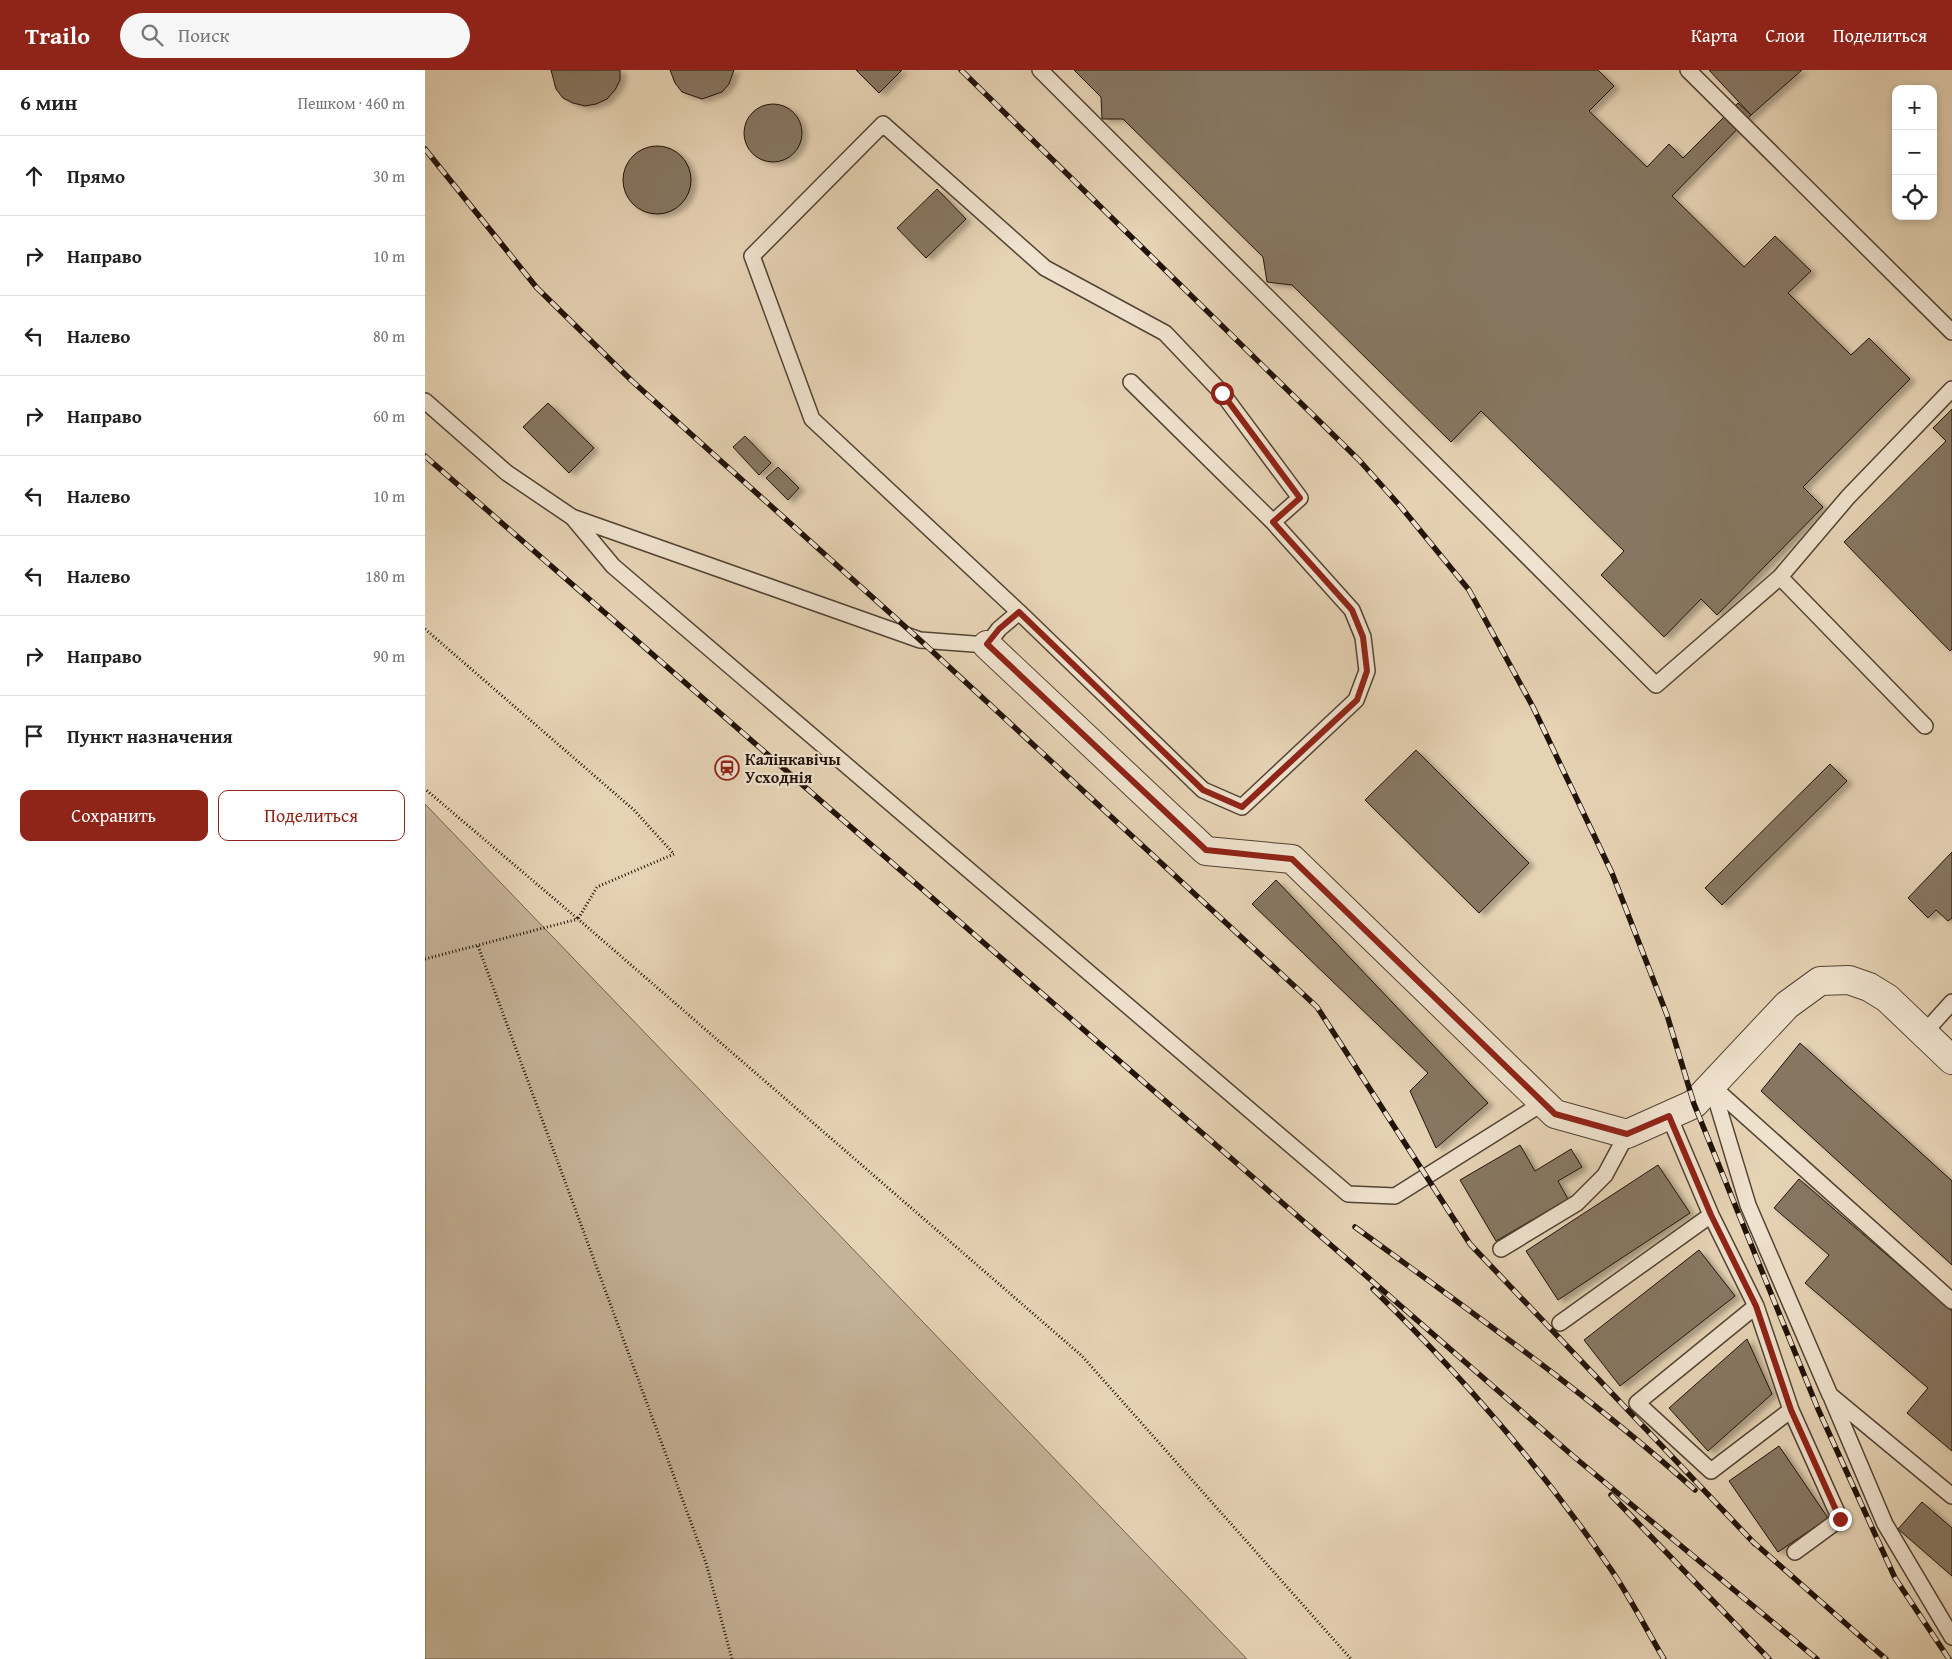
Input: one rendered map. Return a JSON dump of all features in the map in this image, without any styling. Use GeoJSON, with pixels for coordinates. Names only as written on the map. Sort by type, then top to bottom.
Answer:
{"type":"FeatureCollection","features":[{"type":"Feature","properties":{"kind":"street"},"geometry":{"type":"LineString","coordinates":[[987,644],[1206,850],[1292,859],[1555,1114],[1627,1134],[1694,1104],[1787,1004],[1820,981],[1849,980],[1869,987],[1887,998],[1925,1032],[1952,1060]]}},
{"type":"Feature","properties":{"kind":"lane"},"geometry":{"type":"LineString","coordinates":[[1040,70],[1656,685],[1779,577],[1848,497],[1952,389]]}},
{"type":"Feature","properties":{"kind":"lane"},"geometry":{"type":"LineString","coordinates":[[1687,70],[1952,332]]}},
{"type":"Feature","properties":{"kind":"lane"},"geometry":{"type":"LineString","coordinates":[[1131,382],[1273,522],[1352,610],[1363,637],[1367,671],[1357,700],[1242,807],[1203,790],[1019,612],[812,419],[752,256],[883,124],[1045,268],[1165,333],[1222,393],[1300,498],[1273,522]]}},
{"type":"Feature","properties":{"kind":"lane"},"geometry":{"type":"LineString","coordinates":[[425,401],[507,473],[572,517],[920,640],[987,644],[999,629],[1019,612]]}},
{"type":"Feature","properties":{"kind":"lane"},"geometry":{"type":"LineString","coordinates":[[572,517],[613,566],[1348,1194],[1395,1196],[1543,1103]]}},
{"type":"Feature","properties":{"kind":"lane"},"geometry":{"type":"LineString","coordinates":[[1779,577],[1925,726]]}},
{"type":"Feature","properties":{"kind":"lane"},"geometry":{"type":"LineString","coordinates":[[1925,1032],[1952,1002]]}},
{"type":"Feature","properties":{"kind":"lane"},"geometry":{"type":"LineString","coordinates":[[1712,1086],[1952,1301]]}},
{"type":"Feature","properties":{"kind":"lane"},"geometry":{"type":"LineString","coordinates":[[1712,1086],[1748,1205],[1885,1524],[1952,1636]]}},
{"type":"Feature","properties":{"kind":"lane"},"geometry":{"type":"LineString","coordinates":[[1669,1116],[1711,1215],[1756,1306],[1791,1410],[1840,1519],[1795,1552]]}},
{"type":"Feature","properties":{"kind":"lane"},"geometry":{"type":"LineString","coordinates":[[1501,1249],[1577,1203],[1605,1176],[1627,1134]]}},
{"type":"Feature","properties":{"kind":"lane"},"geometry":{"type":"LineString","coordinates":[[1560,1323],[1711,1215]]}},
{"type":"Feature","properties":{"kind":"lane"},"geometry":{"type":"LineString","coordinates":[[1756,1306],[1637,1403],[1711,1471],[1791,1410]]}},
{"type":"Feature","properties":{"kind":"lane"},"geometry":{"type":"LineString","coordinates":[[1830,1395],[1952,1496]]}},
{"type":"Feature","properties":{"kind":"path"},"geometry":{"type":"LineString","coordinates":[[425,629],[634,810],[674,854],[597,887],[579,919],[425,959]]}},
{"type":"Feature","properties":{"kind":"path"},"geometry":{"type":"LineString","coordinates":[[425,789],[579,919],[1082,1356],[1351,1659]]}},
{"type":"Feature","properties":{"kind":"path"},"geometry":{"type":"LineString","coordinates":[[478,946],[706,1564],[732,1659]]}},
{"type":"Feature","properties":{"kind":"shaded area"},"geometry":{"type":"Polygon","coordinates":[[[425,804],[1247,1659],[425,1659],[425,804]]]}},
{"type":"Feature","properties":{"kind":"building"},"geometry":{"type":"Polygon","coordinates":[[[551,70],[620,70],[620,80],[615,90],[607,99],[585,106],[563,98],[556,89],[551,70]]]}},
{"type":"Feature","properties":{"kind":"building"},"geometry":{"type":"Polygon","coordinates":[[[670,70],[734,70],[729,84],[722,92],[702,99],[682,92],[675,83],[670,70]]]}},
{"type":"Feature","properties":{"kind":"building"},"geometry":{"type":"Polygon","coordinates":[[[856,70],[902,70],[879,93],[856,70]]]}},
{"type":"Feature","properties":{"kind":"building"},"geometry":{"type":"Polygon","coordinates":[[[1074,70],[1598,70],[1614,86],[1589,111],[1647,167],[1669,144],[1683,158],[1738,103],[1751,115],[1672,196],[1744,267],[1775,236],[1811,271],[1788,293],[1851,355],[1869,338],[1910,379],[1803,487],[1823,507],[1717,615],[1701,599],[1664,637],[1601,575],[1624,551],[1481,411],[1451,442],[1292,285],[1267,282],[1263,257],[1123,119],[1102,119],[1101,97],[1074,70]]]}},
{"type":"Feature","properties":{"kind":"building"},"geometry":{"type":"Polygon","coordinates":[[[1709,70],[1802,70],[1751,115],[1709,70]]]}},
{"type":"Feature","properties":{"kind":"building"},"geometry":{"type":"Polygon","coordinates":[[[773,104],[789,109],[797,117],[802,133],[797,149],[789,157],[773,162],[757,157],[749,149],[744,133],[749,117],[757,109],[773,104]]]}},
{"type":"Feature","properties":{"kind":"building"},"geometry":{"type":"Polygon","coordinates":[[[657,146],[670,149],[681,156],[688,167],[691,180],[688,193],[681,204],[670,211],[657,214],[644,211],[633,204],[626,193],[623,180],[626,167],[633,156],[644,149],[657,146]]]}},
{"type":"Feature","properties":{"kind":"building"},"geometry":{"type":"Polygon","coordinates":[[[937,189],[966,219],[926,258],[897,228],[937,189]]]}},
{"type":"Feature","properties":{"kind":"building"},"geometry":{"type":"Polygon","coordinates":[[[548,403],[594,448],[569,473],[523,427],[548,403]]]}},
{"type":"Feature","properties":{"kind":"building"},"geometry":{"type":"Polygon","coordinates":[[[1952,409],[1952,649],[1950,651],[1844,542],[1946,441],[1933,428],[1952,409]]]}},
{"type":"Feature","properties":{"kind":"building"},"geometry":{"type":"Polygon","coordinates":[[[745,436],[771,463],[759,475],[733,447],[745,436]]]}},
{"type":"Feature","properties":{"kind":"building"},"geometry":{"type":"Polygon","coordinates":[[[778,467],[799,488],[788,500],[766,478],[778,467]]]}},
{"type":"Feature","properties":{"kind":"building"},"geometry":{"type":"Polygon","coordinates":[[[1416,750],[1529,863],[1479,913],[1365,800],[1416,750]]]}},
{"type":"Feature","properties":{"kind":"building"},"geometry":{"type":"Polygon","coordinates":[[[1830,764],[1847,781],[1722,905],[1705,888],[1830,764]]]}},
{"type":"Feature","properties":{"kind":"building"},"geometry":{"type":"Polygon","coordinates":[[[1952,852],[1952,918],[1948,921],[1936,910],[1928,918],[1908,898],[1952,852]]]}},
{"type":"Feature","properties":{"kind":"building"},"geometry":{"type":"Polygon","coordinates":[[[1276,880],[1488,1103],[1436,1148],[1410,1091],[1428,1073],[1252,904],[1276,880]]]}},
{"type":"Feature","properties":{"kind":"building"},"geometry":{"type":"Polygon","coordinates":[[[1800,1043],[1952,1181],[1952,1265],[1761,1091],[1800,1043]]]}},
{"type":"Feature","properties":{"kind":"building"},"geometry":{"type":"Polygon","coordinates":[[[1520,1145],[1535,1171],[1571,1149],[1582,1167],[1558,1181],[1568,1199],[1496,1241],[1460,1180],[1520,1145]]]}},
{"type":"Feature","properties":{"kind":"building"},"geometry":{"type":"Polygon","coordinates":[[[1658,1165],[1690,1213],[1558,1300],[1526,1251],[1658,1165]]]}},
{"type":"Feature","properties":{"kind":"building"},"geometry":{"type":"Polygon","coordinates":[[[1799,1179],[1952,1311],[1952,1451],[1907,1413],[1928,1388],[1805,1283],[1829,1255],[1774,1208],[1799,1179]]]}},
{"type":"Feature","properties":{"kind":"building"},"geometry":{"type":"Polygon","coordinates":[[[1699,1250],[1735,1296],[1620,1386],[1584,1340],[1699,1250]]]}},
{"type":"Feature","properties":{"kind":"building"},"geometry":{"type":"Polygon","coordinates":[[[1747,1339],[1772,1394],[1708,1451],[1669,1408],[1747,1339]]]}},
{"type":"Feature","properties":{"kind":"building"},"geometry":{"type":"Polygon","coordinates":[[[1779,1446],[1828,1518],[1778,1552],[1729,1481],[1779,1446]]]}},
{"type":"Feature","properties":{"kind":"building"},"geometry":{"type":"Polygon","coordinates":[[[1922,1502],[1952,1528],[1952,1576],[1898,1529],[1922,1502]]]}},
{"type":"Feature","properties":{"kind":"railway"},"geometry":{"type":"LineString","coordinates":[[961,70],[1359,460],[1401,507],[1469,590],[1533,707],[1612,873],[1667,1015],[1694,1104],[1818,1409],[1895,1578],[1949,1659]]}},
{"type":"Feature","properties":{"kind":"railway"},"geometry":{"type":"LineString","coordinates":[[425,149],[537,288],[632,381],[920,640],[1317,1007],[1470,1244],[1755,1544]]}},
{"type":"Feature","properties":{"kind":"railway"},"geometry":{"type":"LineString","coordinates":[[425,456],[1573,1456],[1817,1659]]}},
{"type":"Feature","properties":{"kind":"railway"},"geometry":{"type":"LineString","coordinates":[[1355,1227],[1571,1387],[1695,1490]]}},
{"type":"Feature","properties":{"kind":"railway"},"geometry":{"type":"LineString","coordinates":[[1373,1289],[1468,1388],[1557,1494],[1617,1579],[1664,1659]]}},
{"type":"Feature","properties":{"kind":"railway"},"geometry":{"type":"LineString","coordinates":[[1611,1495],[1769,1659]]}},
{"type":"Feature","properties":{"kind":"railway"},"geometry":{"type":"LineString","coordinates":[[1751,1540],[1886,1659]]}},
{"type":"Feature","properties":{"kind":"place","name":"Калінкавічы Усходнія"},"geometry":{"type":"Point","coordinates":[727,768]}},
{"type":"Feature","properties":{"kind":"route"},"geometry":{"type":"LineString","coordinates":[[1222,393],[1300,498],[1273,522],[1352,610],[1363,637],[1367,671],[1357,700],[1242,807],[1203,790],[1019,612],[999,629],[987,644],[1206,850],[1292,859],[1555,1114],[1627,1134],[1669,1116],[1711,1215],[1756,1306],[1791,1410],[1840,1519]]}}]}
